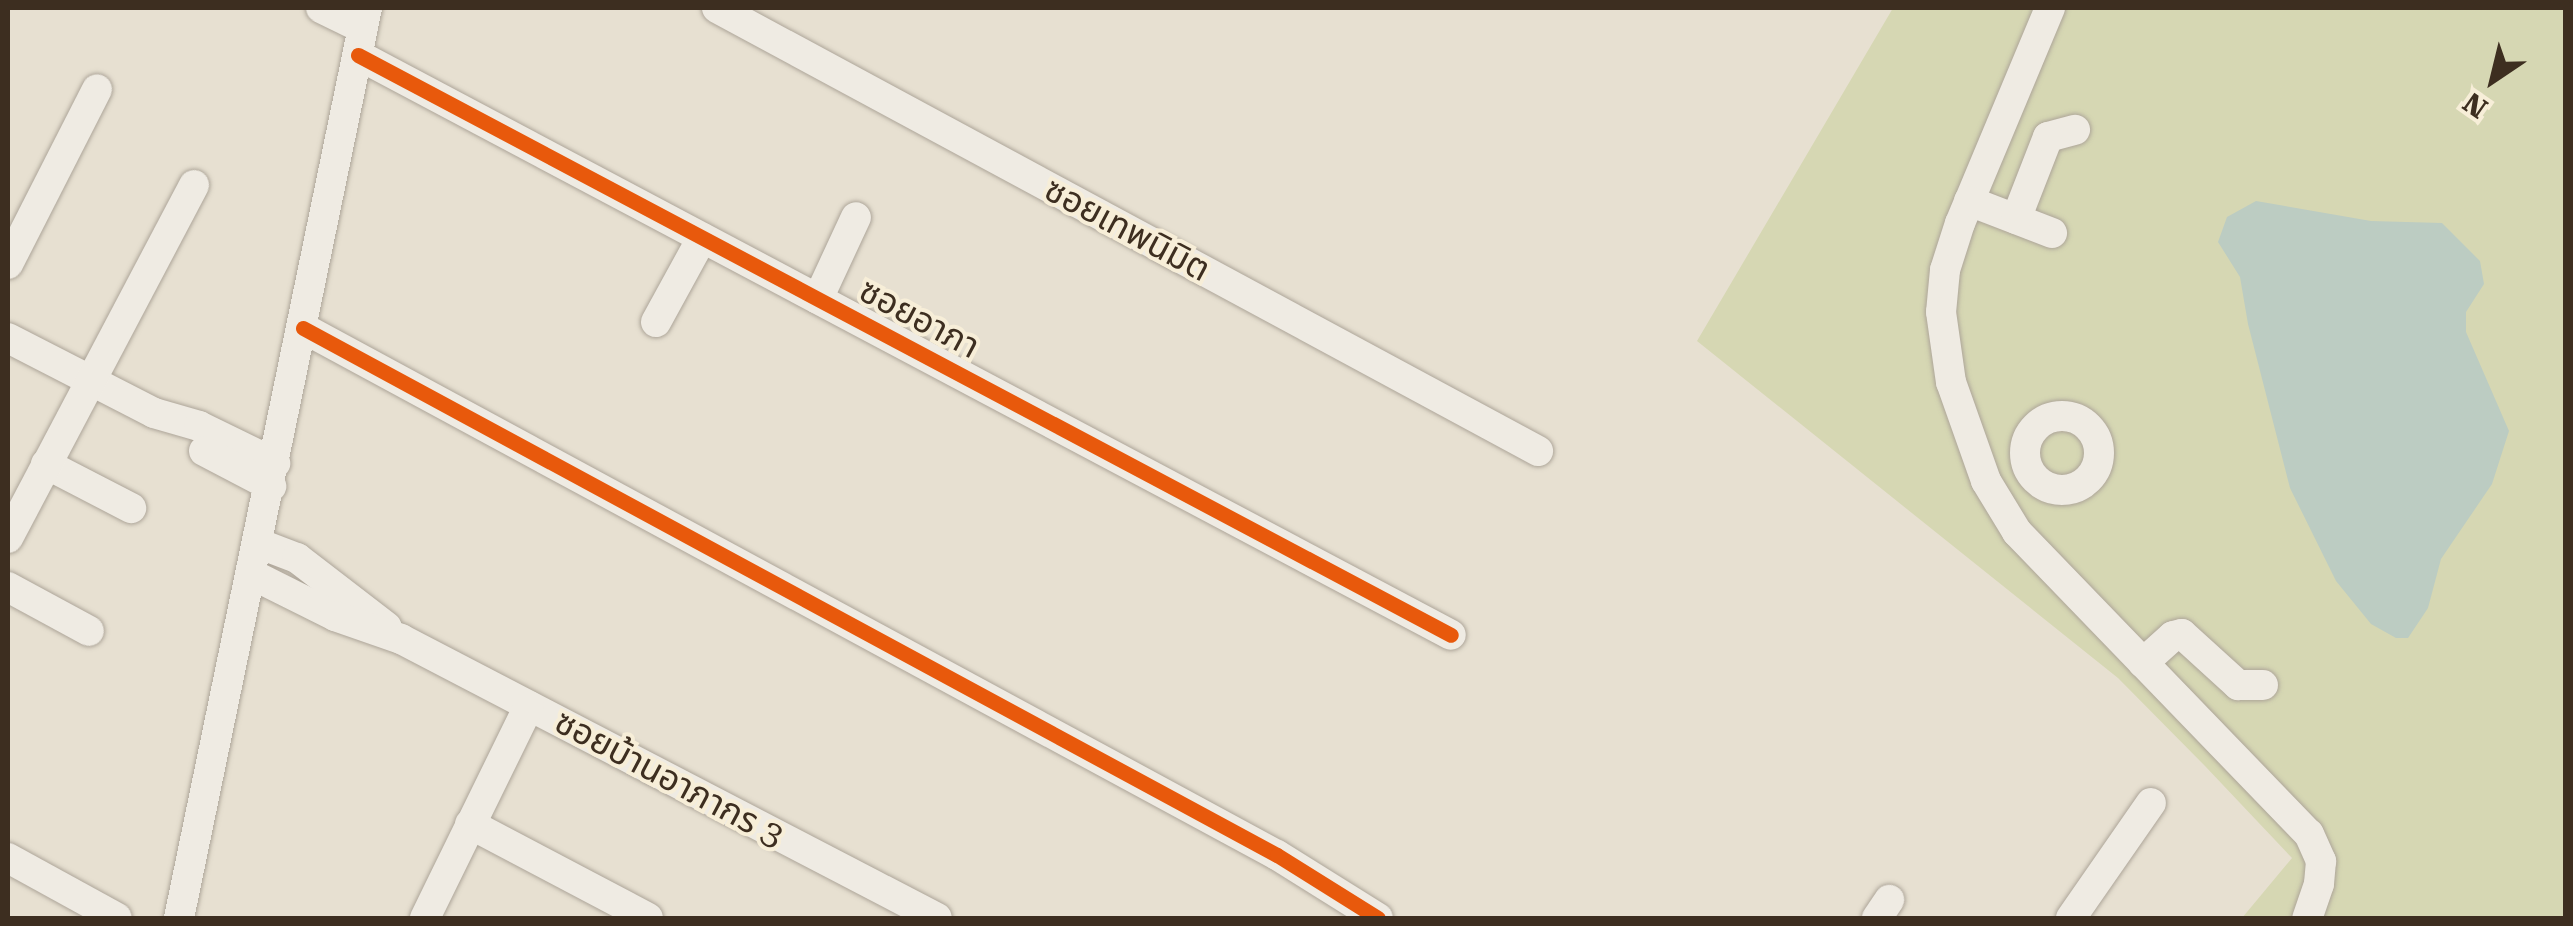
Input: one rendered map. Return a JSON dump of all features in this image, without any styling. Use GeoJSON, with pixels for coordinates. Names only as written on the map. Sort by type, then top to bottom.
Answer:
{"type":"FeatureCollection","features":[{"type":"Feature","properties":{"kind":"street","name":"ซอยอาภา"},"geometry":{"type":"LineString","coordinates":[[321,8],[702,238],[1451,635]]}},
{"type":"Feature","properties":{"kind":"street","name":"ซอยเทพนิมิต"},"geometry":{"type":"LineString","coordinates":[[717,8],[1538,451]]}},
{"type":"Feature","properties":{"kind":"street"},"geometry":{"type":"LineString","coordinates":[[2050,8],[1969,201],[1945,270],[1940,312],[1951,382],[1982,471],[2017,532],[2309,834],[2321,861],[2319,884],[2307,918]]}},
{"type":"Feature","properties":{"kind":"street"},"geometry":{"type":"LineString","coordinates":[[179,918],[260,544],[362,30]]}},
{"type":"Feature","properties":{"kind":"street"},"geometry":{"type":"LineString","coordinates":[[8,264],[97,89]]}},
{"type":"Feature","properties":{"kind":"street"},"geometry":{"type":"LineString","coordinates":[[2016,219],[2048,137],[2075,130]]}},
{"type":"Feature","properties":{"kind":"street"},"geometry":{"type":"LineString","coordinates":[[8,538],[194,184]]}},
{"type":"Feature","properties":{"kind":"street"},"geometry":{"type":"LineString","coordinates":[[1969,201],[2052,233]]}},
{"type":"Feature","properties":{"kind":"street"},"geometry":{"type":"LineString","coordinates":[[818,299],[856,217]]}},
{"type":"Feature","properties":{"kind":"street"},"geometry":{"type":"LineString","coordinates":[[656,322],[702,238]]}},
{"type":"Feature","properties":{"kind":"street"},"geometry":{"type":"LineString","coordinates":[[303,328],[1174,798],[1378,918]]}},
{"type":"Feature","properties":{"kind":"street"},"geometry":{"type":"LineString","coordinates":[[8,338],[154,413],[199,426],[273,474]]}},
{"type":"Feature","properties":{"kind":"street"},"geometry":{"type":"LineString","coordinates":[[2052,416],[2070,416],[2085,423],[2096,436],[2100,452],[2097,469],[2087,482],[2072,490],[2054,490],[2039,483],[2024,455],[2027,438],[2052,416]]}},
{"type":"Feature","properties":{"kind":"street"},"geometry":{"type":"LineString","coordinates":[[1982,471],[2024,455]]}},
{"type":"Feature","properties":{"kind":"street"},"geometry":{"type":"LineString","coordinates":[[46,464],[131,508]]}},
{"type":"Feature","properties":{"kind":"street"},"geometry":{"type":"LineString","coordinates":[[2003,509],[2039,483]]}},
{"type":"Feature","properties":{"kind":"street","name":"ซอยบ้านอาภากร 3"},"geometry":{"type":"LineString","coordinates":[[260,544],[297,558],[331,580],[401,639]]}},
{"type":"Feature","properties":{"kind":"street","name":"ซอยบ้านอาภากร 3"},"geometry":{"type":"LineString","coordinates":[[253,575],[336,616],[401,639],[937,918]]}},
{"type":"Feature","properties":{"kind":"street"},"geometry":{"type":"LineString","coordinates":[[8,587],[89,631]]}},
{"type":"Feature","properties":{"kind":"street"},"geometry":{"type":"LineString","coordinates":[[2142,663],[2173,636],[2182,634],[2238,685],[2263,685]]}},
{"type":"Feature","properties":{"kind":"street"},"geometry":{"type":"LineString","coordinates":[[425,918],[529,706]]}},
{"type":"Feature","properties":{"kind":"street"},"geometry":{"type":"LineString","coordinates":[[2071,918],[2151,803]]}},
{"type":"Feature","properties":{"kind":"street"},"geometry":{"type":"LineString","coordinates":[[470,824],[648,918]]}},
{"type":"Feature","properties":{"kind":"street"},"geometry":{"type":"LineString","coordinates":[[8,858],[117,918]]}},
{"type":"Feature","properties":{"kind":"green space"},"geometry":{"type":"Polygon","coordinates":[[[1893,8],[2565,8],[2565,918],[2242,918],[2292,858],[2118,678],[1697,341],[1893,8]]]}},
{"type":"Feature","properties":{"kind":"shaded area"},"geometry":{"type":"Polygon","coordinates":[[[2256,201],[2371,221],[2442,223],[2480,261],[2484,284],[2466,312],[2466,332],[2509,431],[2492,484],[2441,559],[2428,608],[2408,638],[2396,638],[2371,624],[2336,581],[2290,488],[2248,324],[2240,277],[2218,242],[2227,217],[2256,201]]]}},
{"type":"Feature","properties":{"kind":"cycle path"},"geometry":{"type":"LineString","coordinates":[[358,55],[1451,635]]}},
{"type":"Feature","properties":{"kind":"cycle path"},"geometry":{"type":"LineString","coordinates":[[303,328],[1277,855],[1378,918]]}}]}
